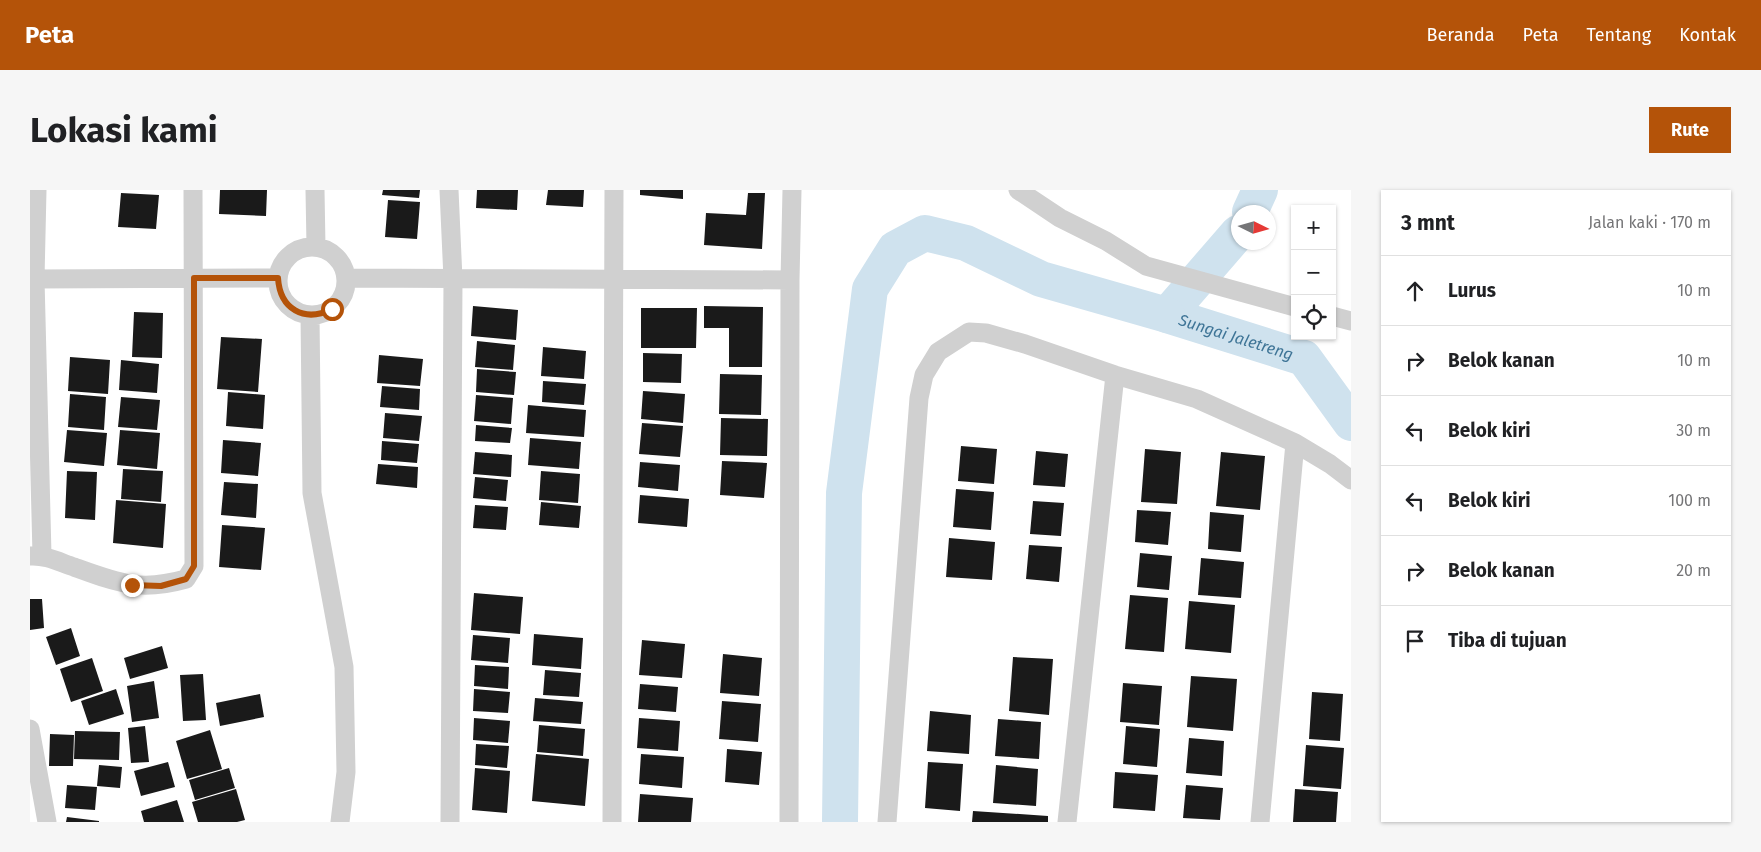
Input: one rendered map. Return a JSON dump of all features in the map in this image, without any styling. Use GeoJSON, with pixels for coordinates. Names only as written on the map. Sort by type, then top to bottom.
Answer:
{"type":"FeatureCollection","features":[{"type":"Feature","properties":{"kind":"street"},"geometry":{"type":"LineString","coordinates":[[37,190],[35,279],[36,556],[132,585],[161,586],[186,579],[194,566],[193,190]]}},
{"type":"Feature","properties":{"kind":"street"},"geometry":{"type":"LineString","coordinates":[[316,190],[316,246]]}},
{"type":"Feature","properties":{"kind":"street"},"geometry":{"type":"LineString","coordinates":[[449,190],[453,279],[450,822]]}},
{"type":"Feature","properties":{"kind":"street"},"geometry":{"type":"LineString","coordinates":[[612,822],[614,190]]}},
{"type":"Feature","properties":{"kind":"street"},"geometry":{"type":"LineString","coordinates":[[789,822],[790,280],[792,190]]}},
{"type":"Feature","properties":{"kind":"street"},"geometry":{"type":"LineString","coordinates":[[1018,190],[1060,218],[1106,241],[1146,266],[1291,306]]}},
{"type":"Feature","properties":{"kind":"street"},"geometry":{"type":"LineString","coordinates":[[316,246],[337,257],[343,267],[346,278],[345,290],[340,301],[332,309],[321,314],[310,315],[299,313],[282,299],[278,278],[280,267],[294,251],[316,246]]}},
{"type":"Feature","properties":{"kind":"street"},"geometry":{"type":"LineString","coordinates":[[35,279],[278,278]]}},
{"type":"Feature","properties":{"kind":"street"},"geometry":{"type":"LineString","coordinates":[[346,278],[790,280]]}},
{"type":"Feature","properties":{"kind":"street"},"geometry":{"type":"LineString","coordinates":[[310,315],[312,493],[344,667],[346,772],[340,822]]}},
{"type":"Feature","properties":{"kind":"street"},"geometry":{"type":"LineString","coordinates":[[1336,317],[1351,321]]}},
{"type":"Feature","properties":{"kind":"street"},"geometry":{"type":"LineString","coordinates":[[887,822],[918,398],[924,375],[938,352],[969,332],[986,333],[1025,344],[1115,376],[1197,399],[1295,443],[1330,464],[1351,480]]}},
{"type":"Feature","properties":{"kind":"street"},"geometry":{"type":"LineString","coordinates":[[1067,822],[1115,376]]}},
{"type":"Feature","properties":{"kind":"street"},"geometry":{"type":"LineString","coordinates":[[1260,822],[1295,443]]}},
{"type":"Feature","properties":{"kind":"street"},"geometry":{"type":"LineString","coordinates":[[30,729],[47,822]]}},
{"type":"Feature","properties":{"kind":"building"},"geometry":{"type":"Polygon","coordinates":[[[220,190],[267,190],[266,216],[219,214],[220,190]]]}},
{"type":"Feature","properties":{"kind":"building"},"geometry":{"type":"Polygon","coordinates":[[[383,190],[420,190],[419,198],[382,195],[383,190]]]}},
{"type":"Feature","properties":{"kind":"building"},"geometry":{"type":"Polygon","coordinates":[[[477,190],[518,190],[517,210],[476,208],[477,190]]]}},
{"type":"Feature","properties":{"kind":"building"},"geometry":{"type":"Polygon","coordinates":[[[548,190],[584,190],[583,207],[546,205],[548,190]]]}},
{"type":"Feature","properties":{"kind":"building"},"geometry":{"type":"Polygon","coordinates":[[[640,190],[683,190],[683,199],[640,195],[640,190]]]}},
{"type":"Feature","properties":{"kind":"building"},"geometry":{"type":"Polygon","coordinates":[[[121,193],[159,195],[156,229],[118,227],[121,193]]]}},
{"type":"Feature","properties":{"kind":"building"},"geometry":{"type":"Polygon","coordinates":[[[748,193],[765,193],[762,249],[704,245],[706,213],[746,215],[748,193]]]}},
{"type":"Feature","properties":{"kind":"building"},"geometry":{"type":"Polygon","coordinates":[[[388,200],[420,202],[417,239],[385,237],[388,200]]]}},
{"type":"Feature","properties":{"kind":"building"},"geometry":{"type":"Polygon","coordinates":[[[473,306],[518,310],[516,340],[471,336],[473,306]]]}},
{"type":"Feature","properties":{"kind":"building"},"geometry":{"type":"Polygon","coordinates":[[[704,306],[763,307],[762,367],[729,367],[729,328],[704,328],[704,306]]]}},
{"type":"Feature","properties":{"kind":"building"},"geometry":{"type":"Polygon","coordinates":[[[641,308],[697,308],[696,348],[641,348],[641,308]]]}},
{"type":"Feature","properties":{"kind":"building"},"geometry":{"type":"Polygon","coordinates":[[[134,312],[163,313],[162,358],[132,357],[134,312]]]}},
{"type":"Feature","properties":{"kind":"building"},"geometry":{"type":"Polygon","coordinates":[[[221,337],[262,339],[258,392],[217,389],[221,337]]]}},
{"type":"Feature","properties":{"kind":"building"},"geometry":{"type":"Polygon","coordinates":[[[477,341],[515,345],[513,370],[475,367],[477,341]]]}},
{"type":"Feature","properties":{"kind":"building"},"geometry":{"type":"Polygon","coordinates":[[[543,347],[586,351],[584,379],[541,376],[543,347]]]}},
{"type":"Feature","properties":{"kind":"building"},"geometry":{"type":"Polygon","coordinates":[[[643,353],[682,354],[681,383],[643,382],[643,353]]]}},
{"type":"Feature","properties":{"kind":"building"},"geometry":{"type":"Polygon","coordinates":[[[379,355],[423,359],[420,386],[377,383],[379,355]]]}},
{"type":"Feature","properties":{"kind":"building"},"geometry":{"type":"Polygon","coordinates":[[[70,357],[110,360],[108,394],[68,391],[70,357]]]}},
{"type":"Feature","properties":{"kind":"building"},"geometry":{"type":"Polygon","coordinates":[[[121,360],[159,364],[157,393],[119,390],[121,360]]]}},
{"type":"Feature","properties":{"kind":"building"},"geometry":{"type":"Polygon","coordinates":[[[477,369],[516,372],[514,395],[476,392],[477,369]]]}},
{"type":"Feature","properties":{"kind":"building"},"geometry":{"type":"Polygon","coordinates":[[[720,374],[762,375],[761,415],[719,414],[720,374]]]}},
{"type":"Feature","properties":{"kind":"building"},"geometry":{"type":"Polygon","coordinates":[[[543,381],[586,384],[584,405],[542,402],[543,381]]]}},
{"type":"Feature","properties":{"kind":"building"},"geometry":{"type":"Polygon","coordinates":[[[382,386],[420,389],[419,410],[380,407],[382,386]]]}},
{"type":"Feature","properties":{"kind":"building"},"geometry":{"type":"Polygon","coordinates":[[[643,391],[685,394],[683,423],[641,419],[643,391]]]}},
{"type":"Feature","properties":{"kind":"building"},"geometry":{"type":"Polygon","coordinates":[[[228,392],[265,395],[263,429],[226,426],[228,392]]]}},
{"type":"Feature","properties":{"kind":"building"},"geometry":{"type":"Polygon","coordinates":[[[70,394],[106,397],[104,430],[68,427],[70,394]]]}},
{"type":"Feature","properties":{"kind":"building"},"geometry":{"type":"Polygon","coordinates":[[[476,395],[513,398],[511,424],[474,421],[476,395]]]}},
{"type":"Feature","properties":{"kind":"building"},"geometry":{"type":"Polygon","coordinates":[[[121,397],[160,400],[157,430],[118,427],[121,397]]]}},
{"type":"Feature","properties":{"kind":"building"},"geometry":{"type":"Polygon","coordinates":[[[528,405],[586,410],[584,437],[526,433],[528,405]]]}},
{"type":"Feature","properties":{"kind":"building"},"geometry":{"type":"Polygon","coordinates":[[[385,413],[422,416],[419,441],[383,438],[385,413]]]}},
{"type":"Feature","properties":{"kind":"building"},"geometry":{"type":"Polygon","coordinates":[[[721,418],[768,419],[767,456],[720,455],[721,418]]]}},
{"type":"Feature","properties":{"kind":"building"},"geometry":{"type":"Polygon","coordinates":[[[642,423],[683,426],[680,457],[639,454],[642,423]]]}},
{"type":"Feature","properties":{"kind":"building"},"geometry":{"type":"Polygon","coordinates":[[[476,425],[512,428],[510,443],[475,441],[476,425]]]}},
{"type":"Feature","properties":{"kind":"building"},"geometry":{"type":"Polygon","coordinates":[[[67,430],[107,433],[104,466],[64,462],[67,430]]]}},
{"type":"Feature","properties":{"kind":"building"},"geometry":{"type":"Polygon","coordinates":[[[120,430],[160,433],[157,469],[117,465],[120,430]]]}},
{"type":"Feature","properties":{"kind":"building"},"geometry":{"type":"Polygon","coordinates":[[[530,438],[581,442],[579,469],[528,465],[530,438]]]}},
{"type":"Feature","properties":{"kind":"building"},"geometry":{"type":"Polygon","coordinates":[[[223,440],[261,443],[258,476],[221,473],[223,440]]]}},
{"type":"Feature","properties":{"kind":"building"},"geometry":{"type":"Polygon","coordinates":[[[382,441],[419,444],[417,463],[381,460],[382,441]]]}},
{"type":"Feature","properties":{"kind":"building"},"geometry":{"type":"Polygon","coordinates":[[[961,446],[997,449],[994,484],[958,481],[961,446]]]}},
{"type":"Feature","properties":{"kind":"building"},"geometry":{"type":"Polygon","coordinates":[[[1145,449],[1181,452],[1177,504],[1141,502],[1145,449]]]}},
{"type":"Feature","properties":{"kind":"building"},"geometry":{"type":"Polygon","coordinates":[[[1036,451],[1068,454],[1065,487],[1033,485],[1036,451]]]}},
{"type":"Feature","properties":{"kind":"building"},"geometry":{"type":"Polygon","coordinates":[[[475,452],[512,455],[511,477],[473,474],[475,452]]]}},
{"type":"Feature","properties":{"kind":"building"},"geometry":{"type":"Polygon","coordinates":[[[1221,452],[1265,456],[1260,510],[1216,506],[1221,452]]]}},
{"type":"Feature","properties":{"kind":"building"},"geometry":{"type":"Polygon","coordinates":[[[722,461],[767,463],[764,498],[720,495],[722,461]]]}},
{"type":"Feature","properties":{"kind":"building"},"geometry":{"type":"Polygon","coordinates":[[[640,462],[680,465],[678,491],[638,487],[640,462]]]}},
{"type":"Feature","properties":{"kind":"building"},"geometry":{"type":"Polygon","coordinates":[[[378,464],[418,467],[417,488],[376,484],[378,464]]]}},
{"type":"Feature","properties":{"kind":"building"},"geometry":{"type":"Polygon","coordinates":[[[123,469],[163,471],[161,502],[121,499],[123,469]]]}},
{"type":"Feature","properties":{"kind":"building"},"geometry":{"type":"Polygon","coordinates":[[[67,471],[97,472],[95,520],[65,518],[67,471]]]}},
{"type":"Feature","properties":{"kind":"building"},"geometry":{"type":"Polygon","coordinates":[[[541,471],[580,474],[578,503],[539,500],[541,471]]]}},
{"type":"Feature","properties":{"kind":"building"},"geometry":{"type":"Polygon","coordinates":[[[475,477],[508,480],[506,501],[473,498],[475,477]]]}},
{"type":"Feature","properties":{"kind":"building"},"geometry":{"type":"Polygon","coordinates":[[[224,482],[258,484],[256,518],[221,515],[224,482]]]}},
{"type":"Feature","properties":{"kind":"building"},"geometry":{"type":"Polygon","coordinates":[[[956,489],[994,492],[991,530],[953,527],[956,489]]]}},
{"type":"Feature","properties":{"kind":"building"},"geometry":{"type":"Polygon","coordinates":[[[640,495],[689,499],[687,527],[638,523],[640,495]]]}},
{"type":"Feature","properties":{"kind":"building"},"geometry":{"type":"Polygon","coordinates":[[[116,500],[166,504],[163,548],[113,543],[116,500]]]}},
{"type":"Feature","properties":{"kind":"building"},"geometry":{"type":"Polygon","coordinates":[[[1033,501],[1064,503],[1061,536],[1030,534],[1033,501]]]}},
{"type":"Feature","properties":{"kind":"building"},"geometry":{"type":"Polygon","coordinates":[[[541,502],[581,506],[579,528],[539,525],[541,502]]]}},
{"type":"Feature","properties":{"kind":"building"},"geometry":{"type":"Polygon","coordinates":[[[475,505],[508,507],[506,530],[473,528],[475,505]]]}},
{"type":"Feature","properties":{"kind":"building"},"geometry":{"type":"Polygon","coordinates":[[[1137,510],[1171,512],[1168,545],[1135,542],[1137,510]]]}},
{"type":"Feature","properties":{"kind":"building"},"geometry":{"type":"Polygon","coordinates":[[[1210,512],[1244,515],[1241,552],[1208,549],[1210,512]]]}},
{"type":"Feature","properties":{"kind":"building"},"geometry":{"type":"Polygon","coordinates":[[[222,525],[265,528],[261,570],[219,567],[222,525]]]}},
{"type":"Feature","properties":{"kind":"building"},"geometry":{"type":"Polygon","coordinates":[[[949,538],[995,542],[992,580],[946,577],[949,538]]]}},
{"type":"Feature","properties":{"kind":"building"},"geometry":{"type":"Polygon","coordinates":[[[1029,545],[1062,547],[1059,582],[1026,579],[1029,545]]]}},
{"type":"Feature","properties":{"kind":"building"},"geometry":{"type":"Polygon","coordinates":[[[1140,553],[1172,556],[1169,590],[1137,587],[1140,553]]]}},
{"type":"Feature","properties":{"kind":"building"},"geometry":{"type":"Polygon","coordinates":[[[1201,558],[1244,562],[1241,598],[1198,595],[1201,558]]]}},
{"type":"Feature","properties":{"kind":"building"},"geometry":{"type":"Polygon","coordinates":[[[474,593],[523,597],[520,634],[471,630],[474,593]]]}},
{"type":"Feature","properties":{"kind":"building"},"geometry":{"type":"Polygon","coordinates":[[[1130,595],[1168,598],[1164,652],[1125,649],[1130,595]]]}},
{"type":"Feature","properties":{"kind":"building"},"geometry":{"type":"Polygon","coordinates":[[[30,599],[42,599],[44,628],[30,630],[30,599]]]}},
{"type":"Feature","properties":{"kind":"building"},"geometry":{"type":"Polygon","coordinates":[[[1189,601],[1235,605],[1231,653],[1185,649],[1189,601]]]}},
{"type":"Feature","properties":{"kind":"building"},"geometry":{"type":"Polygon","coordinates":[[[71,628],[80,656],[56,665],[46,637],[71,628]]]}},
{"type":"Feature","properties":{"kind":"building"},"geometry":{"type":"Polygon","coordinates":[[[534,634],[583,638],[581,669],[532,665],[534,634]]]}},
{"type":"Feature","properties":{"kind":"building"},"geometry":{"type":"Polygon","coordinates":[[[473,635],[510,638],[508,663],[471,660],[473,635]]]}},
{"type":"Feature","properties":{"kind":"building"},"geometry":{"type":"Polygon","coordinates":[[[642,640],[685,644],[682,678],[639,675],[642,640]]]}},
{"type":"Feature","properties":{"kind":"building"},"geometry":{"type":"Polygon","coordinates":[[[162,646],[168,668],[130,679],[124,658],[162,646]]]}},
{"type":"Feature","properties":{"kind":"building"},"geometry":{"type":"Polygon","coordinates":[[[723,654],[762,658],[759,696],[720,693],[723,654]]]}},
{"type":"Feature","properties":{"kind":"building"},"geometry":{"type":"Polygon","coordinates":[[[1013,657],[1053,659],[1049,715],[1009,711],[1013,657]]]}},
{"type":"Feature","properties":{"kind":"building"},"geometry":{"type":"Polygon","coordinates":[[[92,658],[103,691],[71,702],[60,669],[92,658]]]}},
{"type":"Feature","properties":{"kind":"building"},"geometry":{"type":"Polygon","coordinates":[[[475,665],[509,667],[508,689],[474,686],[475,665]]]}},
{"type":"Feature","properties":{"kind":"building"},"geometry":{"type":"Polygon","coordinates":[[[545,670],[581,673],[579,697],[543,695],[545,670]]]}},
{"type":"Feature","properties":{"kind":"building"},"geometry":{"type":"Polygon","coordinates":[[[203,674],[206,720],[183,721],[180,675],[203,674]]]}},
{"type":"Feature","properties":{"kind":"building"},"geometry":{"type":"Polygon","coordinates":[[[1191,676],[1237,679],[1233,731],[1187,727],[1191,676]]]}},
{"type":"Feature","properties":{"kind":"building"},"geometry":{"type":"Polygon","coordinates":[[[154,681],[159,718],[132,722],[127,686],[154,681]]]}},
{"type":"Feature","properties":{"kind":"building"},"geometry":{"type":"Polygon","coordinates":[[[1123,683],[1162,686],[1159,725],[1120,722],[1123,683]]]}},
{"type":"Feature","properties":{"kind":"building"},"geometry":{"type":"Polygon","coordinates":[[[640,684],[678,687],[676,712],[638,709],[640,684]]]}},
{"type":"Feature","properties":{"kind":"building"},"geometry":{"type":"Polygon","coordinates":[[[116,689],[124,714],[89,725],[81,701],[116,689]]]}},
{"type":"Feature","properties":{"kind":"building"},"geometry":{"type":"Polygon","coordinates":[[[474,689],[510,692],[508,713],[473,711],[474,689]]]}},
{"type":"Feature","properties":{"kind":"building"},"geometry":{"type":"Polygon","coordinates":[[[1312,692],[1343,694],[1340,741],[1309,739],[1312,692]]]}},
{"type":"Feature","properties":{"kind":"building"},"geometry":{"type":"Polygon","coordinates":[[[260,694],[264,717],[220,726],[216,703],[260,694]]]}},
{"type":"Feature","properties":{"kind":"building"},"geometry":{"type":"Polygon","coordinates":[[[535,698],[583,702],[581,724],[533,721],[535,698]]]}},
{"type":"Feature","properties":{"kind":"building"},"geometry":{"type":"Polygon","coordinates":[[[722,701],[761,704],[758,742],[719,739],[722,701]]]}},
{"type":"Feature","properties":{"kind":"building"},"geometry":{"type":"Polygon","coordinates":[[[930,711],[971,715],[969,754],[927,751],[930,711]]]}},
{"type":"Feature","properties":{"kind":"building"},"geometry":{"type":"Polygon","coordinates":[[[474,718],[510,721],[508,743],[473,740],[474,718]]]}},
{"type":"Feature","properties":{"kind":"building"},"geometry":{"type":"Polygon","coordinates":[[[639,718],[680,721],[678,751],[637,748],[639,718]]]}},
{"type":"Feature","properties":{"kind":"building"},"geometry":{"type":"Polygon","coordinates":[[[998,719],[1041,722],[1039,759],[995,756],[998,719]]]}},
{"type":"Feature","properties":{"kind":"building"},"geometry":{"type":"Polygon","coordinates":[[[539,725],[585,729],[583,756],[537,752],[539,725]]]}},
{"type":"Feature","properties":{"kind":"building"},"geometry":{"type":"Polygon","coordinates":[[[145,726],[149,762],[131,763],[128,728],[145,726]]]}},
{"type":"Feature","properties":{"kind":"building"},"geometry":{"type":"Polygon","coordinates":[[[1126,726],[1160,729],[1157,767],[1123,764],[1126,726]]]}},
{"type":"Feature","properties":{"kind":"building"},"geometry":{"type":"Polygon","coordinates":[[[210,730],[222,769],[187,779],[176,741],[210,730]]]}},
{"type":"Feature","properties":{"kind":"building"},"geometry":{"type":"Polygon","coordinates":[[[75,731],[120,732],[119,760],[74,759],[75,731]]]}},
{"type":"Feature","properties":{"kind":"building"},"geometry":{"type":"Polygon","coordinates":[[[50,734],[74,735],[73,766],[49,766],[50,734]]]}},
{"type":"Feature","properties":{"kind":"building"},"geometry":{"type":"Polygon","coordinates":[[[1189,738],[1224,741],[1222,776],[1186,773],[1189,738]]]}},
{"type":"Feature","properties":{"kind":"building"},"geometry":{"type":"Polygon","coordinates":[[[476,744],[509,746],[507,768],[475,765],[476,744]]]}},
{"type":"Feature","properties":{"kind":"building"},"geometry":{"type":"Polygon","coordinates":[[[1306,745],[1344,748],[1341,789],[1303,786],[1306,745]]]}},
{"type":"Feature","properties":{"kind":"building"},"geometry":{"type":"Polygon","coordinates":[[[727,749],[762,752],[759,785],[725,782],[727,749]]]}},
{"type":"Feature","properties":{"kind":"building"},"geometry":{"type":"Polygon","coordinates":[[[536,754],[589,759],[585,806],[532,801],[536,754]]]}},
{"type":"Feature","properties":{"kind":"building"},"geometry":{"type":"Polygon","coordinates":[[[641,754],[684,757],[682,788],[639,784],[641,754]]]}},
{"type":"Feature","properties":{"kind":"building"},"geometry":{"type":"Polygon","coordinates":[[[168,762],[175,787],[141,796],[134,771],[168,762]]]}},
{"type":"Feature","properties":{"kind":"building"},"geometry":{"type":"Polygon","coordinates":[[[928,762],[963,764],[960,811],[925,808],[928,762]]]}},
{"type":"Feature","properties":{"kind":"building"},"geometry":{"type":"Polygon","coordinates":[[[99,765],[122,767],[120,788],[97,786],[99,765]]]}},
{"type":"Feature","properties":{"kind":"building"},"geometry":{"type":"Polygon","coordinates":[[[996,765],[1038,769],[1036,806],[993,803],[996,765]]]}},
{"type":"Feature","properties":{"kind":"building"},"geometry":{"type":"Polygon","coordinates":[[[229,768],[235,788],[195,800],[189,780],[229,768]]]}},
{"type":"Feature","properties":{"kind":"building"},"geometry":{"type":"Polygon","coordinates":[[[475,768],[510,771],[507,813],[472,810],[475,768]]]}},
{"type":"Feature","properties":{"kind":"building"},"geometry":{"type":"Polygon","coordinates":[[[1115,772],[1158,775],[1155,811],[1113,808],[1115,772]]]}},
{"type":"Feature","properties":{"kind":"building"},"geometry":{"type":"Polygon","coordinates":[[[67,785],[97,787],[95,810],[65,808],[67,785]]]}},
{"type":"Feature","properties":{"kind":"building"},"geometry":{"type":"Polygon","coordinates":[[[1186,785],[1223,788],[1220,820],[1183,818],[1186,785]]]}},
{"type":"Feature","properties":{"kind":"building"},"geometry":{"type":"Polygon","coordinates":[[[236,789],[245,820],[237,822],[198,822],[192,802],[236,789]]]}},
{"type":"Feature","properties":{"kind":"building"},"geometry":{"type":"Polygon","coordinates":[[[1295,789],[1338,792],[1336,822],[1293,822],[1295,789]]]}},
{"type":"Feature","properties":{"kind":"building"},"geometry":{"type":"Polygon","coordinates":[[[640,794],[693,798],[691,822],[638,822],[640,794]]]}},
{"type":"Feature","properties":{"kind":"building"},"geometry":{"type":"Polygon","coordinates":[[[177,800],[184,822],[144,822],[141,811],[177,800]]]}},
{"type":"Feature","properties":{"kind":"building"},"geometry":{"type":"Polygon","coordinates":[[[973,811],[1048,816],[1048,822],[972,822],[973,811]]]}},
{"type":"Feature","properties":{"kind":"building"},"geometry":{"type":"Polygon","coordinates":[[[67,817],[99,821],[99,822],[66,822],[67,817]]]}},
{"type":"Feature","properties":{"kind":"waterway","name":"Sungai Jaletreng"},"geometry":{"type":"LineString","coordinates":[[1253,205],[1260,190]]}},
{"type":"Feature","properties":{"kind":"waterway"},"geometry":{"type":"LineString","coordinates":[[840,822],[844,493],[870,289],[895,249],[925,233],[966,243],[1041,279],[1167,315]]}},
{"type":"Feature","properties":{"kind":"waterway","name":"Sungai Jaletreng"},"geometry":{"type":"LineString","coordinates":[[1231,241],[1167,315],[1304,358],[1351,423]]}},
{"type":"Feature","properties":{"kind":"route"},"geometry":{"type":"LineString","coordinates":[[132,585],[161,586],[186,579],[194,566],[194,278],[278,278],[278,289],[282,299],[299,313],[321,314],[332,309]]}}]}
